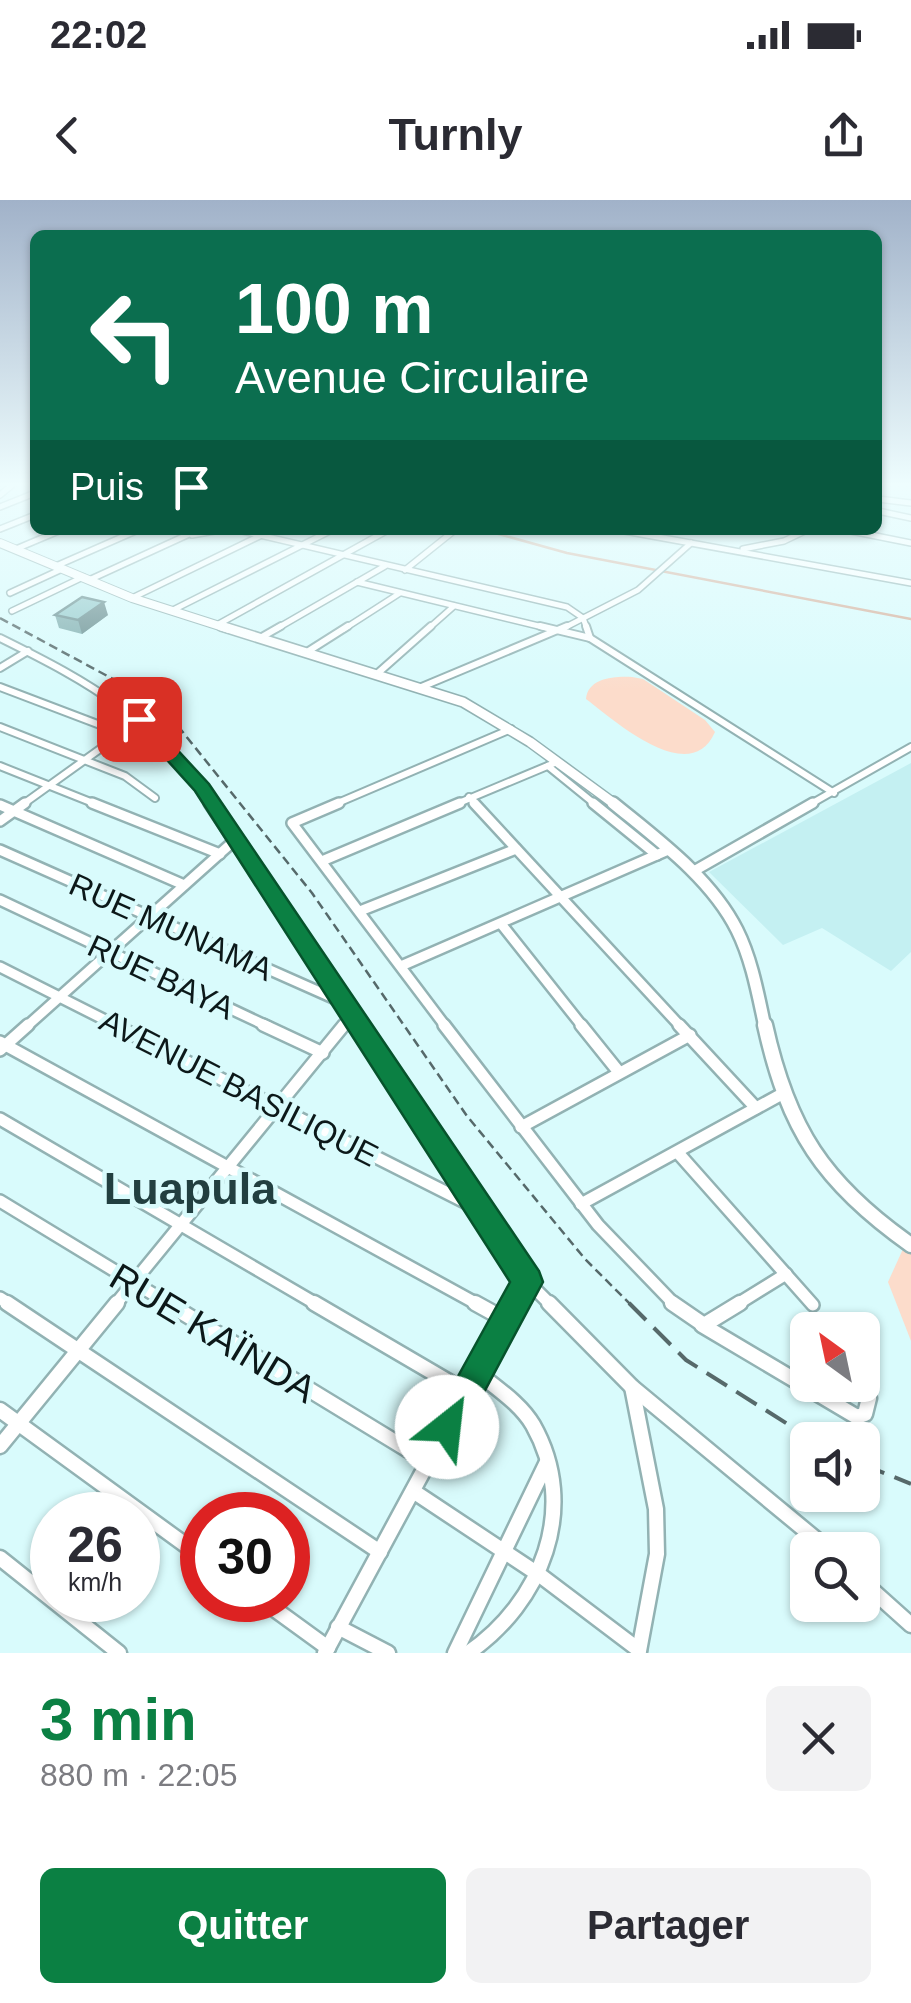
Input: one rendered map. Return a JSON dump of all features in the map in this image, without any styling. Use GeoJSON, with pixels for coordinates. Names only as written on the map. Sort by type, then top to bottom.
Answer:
{"type":"FeatureCollection","features":[{"type":"Feature","properties":{"kind":"main road"},"geometry":{"type":"LineString","coordinates":[[27,554],[132,598],[378,672],[463,702],[511,730],[668,850],[722,902],[748,958],[782,1094],[800,1132],[859,1203],[911,1246]]}},
{"type":"Feature","properties":{"kind":"street"},"geometry":{"type":"LineString","coordinates":[[10,593],[87,554]]}},
{"type":"Feature","properties":{"kind":"street"},"geometry":{"type":"LineString","coordinates":[[12,611],[143,554]]}},
{"type":"Feature","properties":{"kind":"street"},"geometry":{"type":"LineString","coordinates":[[132,598],[224,554]]}},
{"type":"Feature","properties":{"kind":"street"},"geometry":{"type":"LineString","coordinates":[[174,610],[285,554]]}},
{"type":"Feature","properties":{"kind":"street"},"geometry":{"type":"LineString","coordinates":[[217,625],[342,554],[567,607],[582,618],[590,638]]}},
{"type":"Feature","properties":{"kind":"street"},"geometry":{"type":"LineString","coordinates":[[405,570],[425,554]]}},
{"type":"Feature","properties":{"kind":"street"},"geometry":{"type":"LineString","coordinates":[[419,688],[555,632],[638,590],[679,554]]}},
{"type":"Feature","properties":{"kind":"street"},"geometry":{"type":"LineString","coordinates":[[752,554],[911,583]]}},
{"type":"Feature","properties":{"kind":"street"},"geometry":{"type":"LineString","coordinates":[[260,638],[385,566]]}},
{"type":"Feature","properties":{"kind":"street"},"geometry":{"type":"LineString","coordinates":[[357,582],[590,638],[834,792]]}},
{"type":"Feature","properties":{"kind":"street"},"geometry":{"type":"LineString","coordinates":[[307,652],[400,593]]}},
{"type":"Feature","properties":{"kind":"street"},"geometry":{"type":"LineString","coordinates":[[378,672],[454,606]]}},
{"type":"Feature","properties":{"kind":"street"},"geometry":{"type":"LineString","coordinates":[[0,638],[67,671],[139,721],[171,752],[202,788],[528,1282],[632,1388],[807,1532]]}},
{"type":"Feature","properties":{"kind":"street"},"geometry":{"type":"LineString","coordinates":[[0,668],[28,652]]}},
{"type":"Feature","properties":{"kind":"street"},"geometry":{"type":"LineString","coordinates":[[0,687],[171,752]]}},
{"type":"Feature","properties":{"kind":"street"},"geometry":{"type":"LineString","coordinates":[[0,821],[139,721]]}},
{"type":"Feature","properties":{"kind":"street"},"geometry":{"type":"LineString","coordinates":[[0,727],[132,780],[155,798]]}},
{"type":"Feature","properties":{"kind":"street"},"geometry":{"type":"LineString","coordinates":[[511,730],[292,821],[521,1127],[634,1265],[702,1325],[790,1378]]}},
{"type":"Feature","properties":{"kind":"street"},"geometry":{"type":"LineString","coordinates":[[694,871],[911,747]]}},
{"type":"Feature","properties":{"kind":"street"},"geometry":{"type":"LineString","coordinates":[[322,861],[553,764],[657,856]]}},
{"type":"Feature","properties":{"kind":"street"},"geometry":{"type":"LineString","coordinates":[[0,766],[220,854]]}},
{"type":"Feature","properties":{"kind":"street"},"geometry":{"type":"LineString","coordinates":[[469,798],[756,1108]]}},
{"type":"Feature","properties":{"kind":"street"},"geometry":{"type":"LineString","coordinates":[[0,805],[184,885]]}},
{"type":"Feature","properties":{"kind":"street"},"geometry":{"type":"LineString","coordinates":[[236,840],[2,1046],[504,1319]]}},
{"type":"Feature","properties":{"kind":"street"},"geometry":{"type":"LineString","coordinates":[[360,910],[516,849]]}},
{"type":"Feature","properties":{"kind":"street","name":"RUE MUNAMA"},"geometry":{"type":"LineString","coordinates":[[0,850],[343,1002]]}},
{"type":"Feature","properties":{"kind":"street"},"geometry":{"type":"LineString","coordinates":[[401,966],[668,850]]}},
{"type":"Feature","properties":{"kind":"street","name":"RUE BAYA"},"geometry":{"type":"LineString","coordinates":[[0,900],[323,1053]]}},
{"type":"Feature","properties":{"kind":"street"},"geometry":{"type":"LineString","coordinates":[[502,925],[618,1071]]}},
{"type":"Feature","properties":{"kind":"street","name":"AVENUE BASILIQUE"},"geometry":{"type":"LineString","coordinates":[[0,967],[478,1208]]}},
{"type":"Feature","properties":{"kind":"street"},"geometry":{"type":"LineString","coordinates":[[0,1446],[352,1015]]}},
{"type":"Feature","properties":{"kind":"street"},"geometry":{"type":"LineString","coordinates":[[521,1127],[690,1034]]}},
{"type":"Feature","properties":{"kind":"street"},"geometry":{"type":"LineString","coordinates":[[581,1204],[679,1154],[782,1094]]}},
{"type":"Feature","properties":{"kind":"street"},"geometry":{"type":"LineString","coordinates":[[0,1118],[466,1392]]}},
{"type":"Feature","properties":{"kind":"street"},"geometry":{"type":"LineString","coordinates":[[679,1154],[813,1305]]}},
{"type":"Feature","properties":{"kind":"street","name":"RUE KAÏNDA"},"geometry":{"type":"LineString","coordinates":[[0,1201],[428,1462]]}},
{"type":"Feature","properties":{"kind":"street"},"geometry":{"type":"LineString","coordinates":[[702,1325],[786,1274]]}},
{"type":"Feature","properties":{"kind":"street"},"geometry":{"type":"LineString","coordinates":[[291,1622],[327,1650],[504,1319],[528,1282]]}},
{"type":"Feature","properties":{"kind":"street"},"geometry":{"type":"LineString","coordinates":[[0,1298],[380,1552]]}},
{"type":"Feature","properties":{"kind":"street"},"geometry":{"type":"LineString","coordinates":[[468,1653],[496,1633],[541,1576],[554,1513],[548,1460],[533,1424],[477,1372]]}},
{"type":"Feature","properties":{"kind":"street"},"geometry":{"type":"LineString","coordinates":[[413,1491],[501,1554],[541,1576],[639,1651],[657,1554],[656,1509],[632,1388]]}},
{"type":"Feature","properties":{"kind":"street"},"geometry":{"type":"LineString","coordinates":[[830,1402],[857,1418],[865,1414],[868,1402]]}},
{"type":"Feature","properties":{"kind":"street"},"geometry":{"type":"LineString","coordinates":[[0,1410],[180,1541]]}},
{"type":"Feature","properties":{"kind":"street"},"geometry":{"type":"LineString","coordinates":[[455,1653],[548,1460]]}},
{"type":"Feature","properties":{"kind":"street"},"geometry":{"type":"LineString","coordinates":[[0,1558],[119,1653]]}},
{"type":"Feature","properties":{"kind":"street"},"geometry":{"type":"LineString","coordinates":[[880,1597],[911,1625]]}},
{"type":"Feature","properties":{"kind":"street"},"geometry":{"type":"LineString","coordinates":[[338,1626],[388,1653]]}},
{"type":"Feature","properties":{"kind":"shaded area"},"geometry":{"type":"Polygon","coordinates":[[[643,679],[705,720],[715,732],[703,748],[688,754],[652,745],[586,699],[597,683],[643,679]]]}},
{"type":"Feature","properties":{"kind":"shaded area"},"geometry":{"type":"Polygon","coordinates":[[[911,763],[911,952],[891,971],[822,928],[783,945],[709,872],[911,763]]]}},
{"type":"Feature","properties":{"kind":"shaded area"},"geometry":{"type":"Polygon","coordinates":[[[903,1249],[911,1254],[911,1341],[888,1282],[903,1249]]]}},
{"type":"Feature","properties":{"kind":"building"},"geometry":{"type":"Polygon","coordinates":[[[82,597],[104,602],[78,620],[55,615],[82,597]]]}},
{"type":"Feature","properties":{"kind":"waterway"},"geometry":{"type":"LineString","coordinates":[[571,554],[911,619]]}},
{"type":"Feature","properties":{"kind":"railway"},"geometry":{"type":"LineString","coordinates":[[0,618],[161,705],[312,893],[467,1116],[585,1259],[686,1360],[790,1426]]}},
{"type":"Feature","properties":{"kind":"railway"},"geometry":{"type":"LineString","coordinates":[[880,1471],[911,1484]]}},
{"type":"Feature","properties":{"kind":"district","name":"Luapula"},"geometry":{"type":"Point","coordinates":[190,1188]}},
{"type":"Feature","properties":{"kind":"route"},"geometry":{"type":"LineString","coordinates":[[139,719],[202,788],[528,1282],[447,1427]]}}]}
